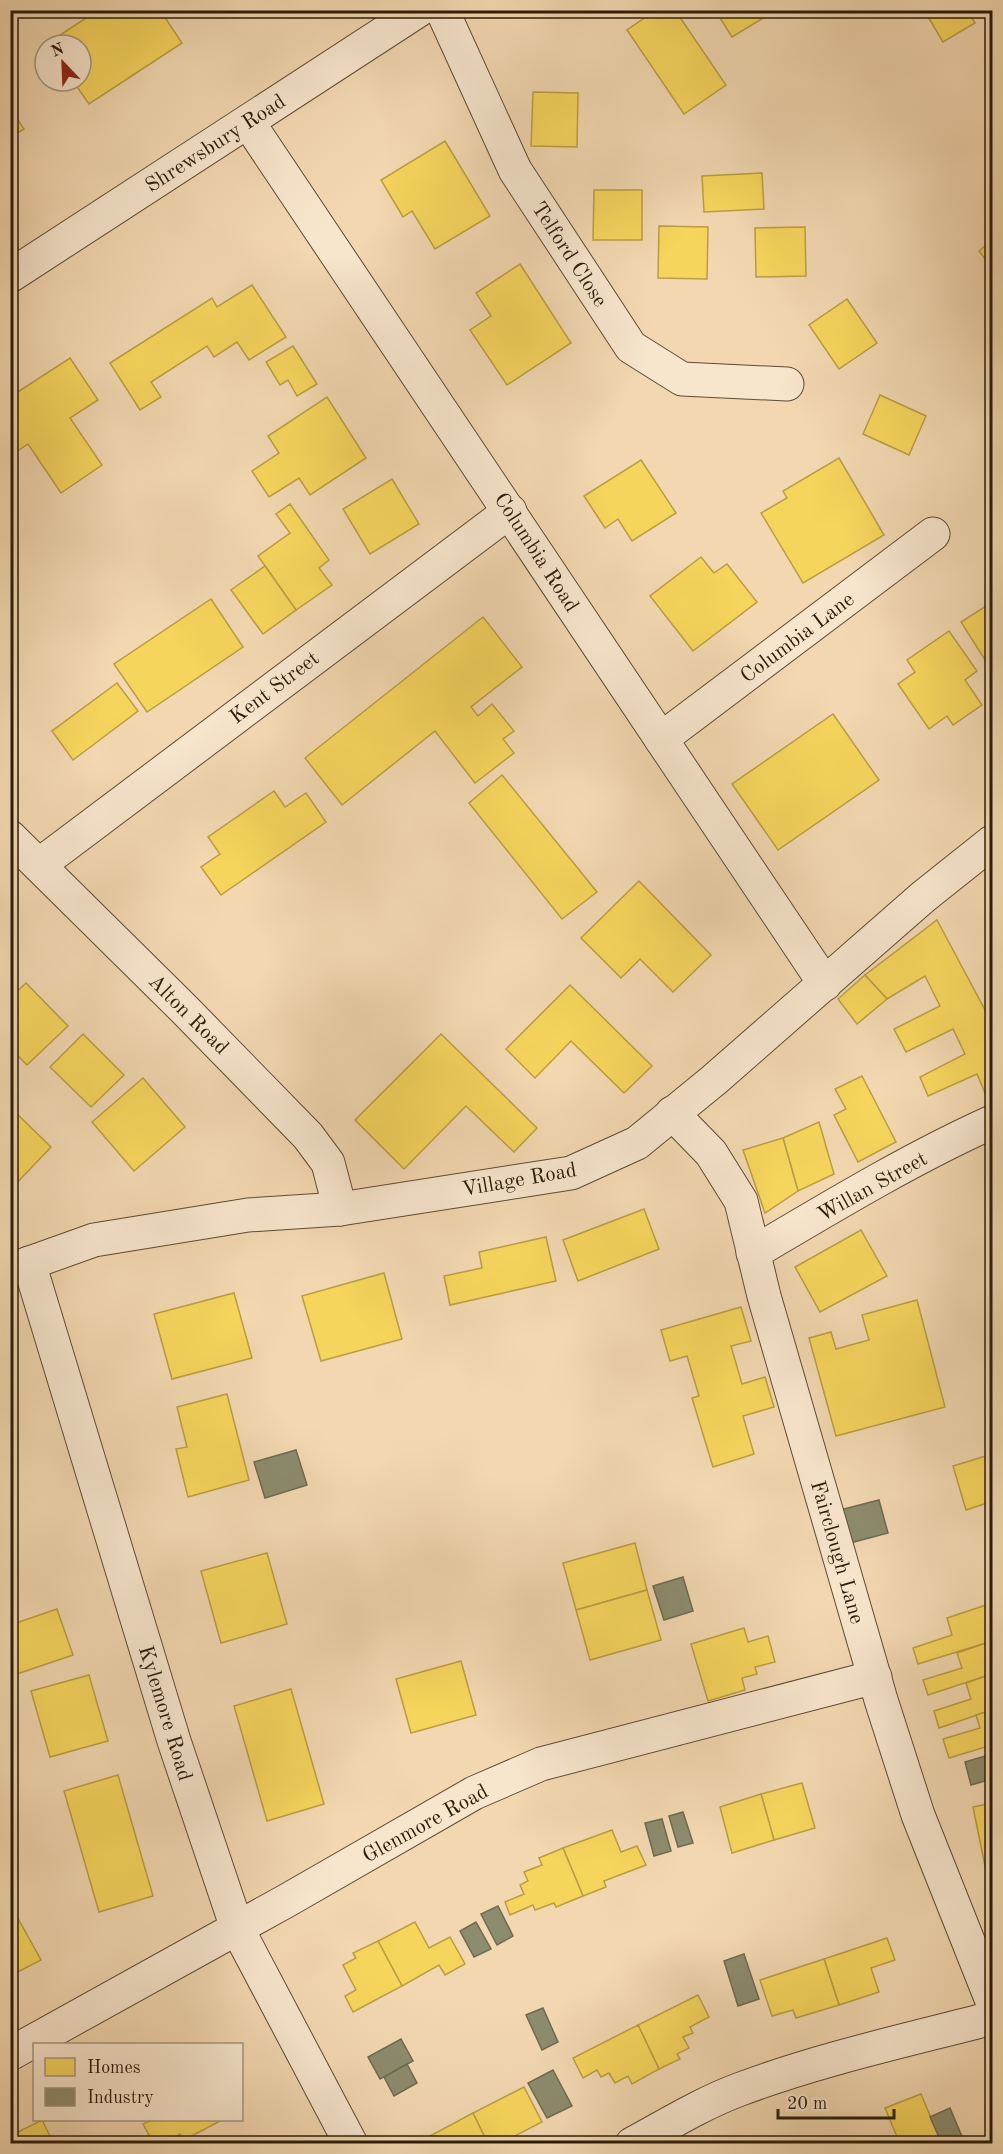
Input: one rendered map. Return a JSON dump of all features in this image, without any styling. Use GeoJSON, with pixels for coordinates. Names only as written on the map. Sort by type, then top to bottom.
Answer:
{"type":"FeatureCollection","features":[{"type":"Feature","properties":{"kind":"street","name":"Shrewsbury Road"},"geometry":{"type":"LineString","coordinates":[[10,276],[419,10]]}},
{"type":"Feature","properties":{"kind":"street","name":"Telford Close"},"geometry":{"type":"LineString","coordinates":[[442,10],[514,170],[631,347],[682,379],[787,384]]}},
{"type":"Feature","properties":{"kind":"street","name":"Columbia Road"},"geometry":{"type":"LineString","coordinates":[[248,122],[510,510],[825,984]]}},
{"type":"Feature","properties":{"kind":"street","name":"Kent Street"},"geometry":{"type":"LineString","coordinates":[[39,865],[510,510]]}},
{"type":"Feature","properties":{"kind":"street","name":"Columbia Lane"},"geometry":{"type":"LineString","coordinates":[[661,739],[933,534]]}},
{"type":"Feature","properties":{"kind":"street","name":"Alton Road"},"geometry":{"type":"LineString","coordinates":[[10,837],[185,1010],[308,1136],[328,1163],[340,1209]]}},
{"type":"Feature","properties":{"kind":"street","name":"Village Road"},"geometry":{"type":"LineString","coordinates":[[20,1266],[94,1240],[248,1215],[340,1209],[571,1173],[637,1143],[825,984],[923,897],[993,842]]}},
{"type":"Feature","properties":{"kind":"street","name":"Fairclough Lane"},"geometry":{"type":"LineString","coordinates":[[672,1113],[711,1153],[741,1201],[767,1307],[875,1677],[918,1815],[993,2001]]}},
{"type":"Feature","properties":{"kind":"street","name":"Willan Street"},"geometry":{"type":"LineString","coordinates":[[753,1253],[842,1201],[965,1134],[993,1122]]}},
{"type":"Feature","properties":{"kind":"street","name":"Kylemore Road"},"geometry":{"type":"LineString","coordinates":[[20,1266],[237,1928],[351,2144]]}},
{"type":"Feature","properties":{"kind":"street","name":"Glenmore Road"},"geometry":{"type":"LineString","coordinates":[[10,2054],[474,1793],[541,1764],[875,1677]]}},
{"type":"Feature","properties":{"kind":"street"},"geometry":{"type":"LineString","coordinates":[[632,2144],[700,2106],[739,2090],[814,2066],[993,2018]]}},
{"type":"Feature","properties":{"kind":"building: Homes"},"geometry":{"type":"Polygon","coordinates":[[[98,10],[160,10],[182,43],[89,104],[81,93],[93,93],[93,33],[63,33],[98,10]]]}},
{"type":"Feature","properties":{"kind":"building: Homes"},"geometry":{"type":"Polygon","coordinates":[[[656,10],[675,10],[726,85],[684,114],[627,30],[656,10]]]}},
{"type":"Feature","properties":{"kind":"building: Homes"},"geometry":{"type":"Polygon","coordinates":[[[715,10],[768,10],[770,14],[732,37],[715,10]]]}},
{"type":"Feature","properties":{"kind":"building: Homes"},"geometry":{"type":"Polygon","coordinates":[[[924,10],[978,10],[970,15],[975,23],[943,42],[924,10]]]}},
{"type":"Feature","properties":{"kind":"building: Homes"},"geometry":{"type":"Polygon","coordinates":[[[533,92],[578,93],[577,147],[531,146],[533,92]]]}},
{"type":"Feature","properties":{"kind":"building: Homes"},"geometry":{"type":"Polygon","coordinates":[[[10,108],[24,129],[10,138],[10,108]]]}},
{"type":"Feature","properties":{"kind":"building: Homes"},"geometry":{"type":"Polygon","coordinates":[[[445,141],[490,216],[435,249],[412,211],[403,217],[381,180],[445,141]]]}},
{"type":"Feature","properties":{"kind":"building: Homes"},"geometry":{"type":"Polygon","coordinates":[[[762,173],[764,209],[704,212],[702,176],[762,173]]]}},
{"type":"Feature","properties":{"kind":"building: Homes"},"geometry":{"type":"Polygon","coordinates":[[[594,190],[642,190],[642,240],[593,240],[594,190]]]}},
{"type":"Feature","properties":{"kind":"building: Homes"},"geometry":{"type":"Polygon","coordinates":[[[659,226],[708,227],[707,279],[658,278],[659,226]]]}},
{"type":"Feature","properties":{"kind":"building: Homes"},"geometry":{"type":"Polygon","coordinates":[[[805,227],[806,276],[756,277],[755,228],[805,227]]]}},
{"type":"Feature","properties":{"kind":"building: Homes"},"geometry":{"type":"Polygon","coordinates":[[[992,240],[992,268],[979,251],[992,240]]]}},
{"type":"Feature","properties":{"kind":"building: Homes"},"geometry":{"type":"Polygon","coordinates":[[[520,264],[571,343],[507,385],[470,330],[491,316],[476,293],[520,264]]]}},
{"type":"Feature","properties":{"kind":"building: Homes"},"geometry":{"type":"Polygon","coordinates":[[[252,285],[286,337],[249,360],[237,342],[214,357],[207,346],[151,382],[161,397],[140,410],[110,363],[212,298],[217,307],[252,285]]]}},
{"type":"Feature","properties":{"kind":"building: Homes"},"geometry":{"type":"Polygon","coordinates":[[[847,299],[877,343],[839,369],[809,325],[847,299]]]}},
{"type":"Feature","properties":{"kind":"building: Homes"},"geometry":{"type":"Polygon","coordinates":[[[293,346],[317,384],[297,396],[288,380],[280,385],[266,362],[293,346]]]}},
{"type":"Feature","properties":{"kind":"building: Homes"},"geometry":{"type":"Polygon","coordinates":[[[70,358],[98,400],[70,418],[102,465],[61,493],[28,444],[10,456],[10,397],[70,358]]]}},
{"type":"Feature","properties":{"kind":"building: Homes"},"geometry":{"type":"Polygon","coordinates":[[[880,395],[926,416],[909,455],[863,434],[880,395]]]}},
{"type":"Feature","properties":{"kind":"building: Homes"},"geometry":{"type":"Polygon","coordinates":[[[327,397],[366,458],[310,495],[299,478],[269,497],[252,471],[279,453],[268,436],[327,397]]]}},
{"type":"Feature","properties":{"kind":"building: Homes"},"geometry":{"type":"Polygon","coordinates":[[[839,458],[884,535],[803,583],[761,513],[787,498],[783,491],[839,458]]]}},
{"type":"Feature","properties":{"kind":"building: Homes"},"geometry":{"type":"Polygon","coordinates":[[[641,460],[676,513],[632,541],[618,519],[605,528],[584,496],[641,460]]]}},
{"type":"Feature","properties":{"kind":"building: Homes"},"geometry":{"type":"Polygon","coordinates":[[[392,479],[419,524],[370,554],[343,509],[392,479]]]}},
{"type":"Feature","properties":{"kind":"building: Homes"},"geometry":{"type":"Polygon","coordinates":[[[290,504],[329,560],[319,568],[332,585],[296,610],[258,556],[290,533],[276,514],[290,504]]]}},
{"type":"Feature","properties":{"kind":"building: Homes"},"geometry":{"type":"Polygon","coordinates":[[[701,557],[714,573],[727,564],[757,602],[693,651],[650,596],[701,557]]]}},
{"type":"Feature","properties":{"kind":"building: Homes"},"geometry":{"type":"Polygon","coordinates":[[[265,566],[296,610],[263,634],[231,590],[265,566]]]}},
{"type":"Feature","properties":{"kind":"building: Homes"},"geometry":{"type":"Polygon","coordinates":[[[211,599],[243,647],[147,712],[114,664],[211,599]]]}},
{"type":"Feature","properties":{"kind":"building: Homes"},"geometry":{"type":"Polygon","coordinates":[[[986,606],[992,615],[992,671],[961,622],[986,606]]]}},
{"type":"Feature","properties":{"kind":"building: Homes"},"geometry":{"type":"Polygon","coordinates":[[[483,617],[522,667],[471,707],[478,716],[492,704],[514,731],[503,739],[514,753],[475,783],[435,731],[342,805],[305,758],[483,617]]]}},
{"type":"Feature","properties":{"kind":"building: Homes"},"geometry":{"type":"Polygon","coordinates":[[[949,631],[977,671],[965,680],[982,705],[953,725],[947,716],[929,729],[898,684],[915,672],[907,660],[949,631]]]}},
{"type":"Feature","properties":{"kind":"building: Homes"},"geometry":{"type":"Polygon","coordinates":[[[117,683],[138,711],[73,760],[52,731],[117,683]]]}},
{"type":"Feature","properties":{"kind":"building: Homes"},"geometry":{"type":"Polygon","coordinates":[[[833,714],[879,780],[778,850],[732,784],[833,714]]]}},
{"type":"Feature","properties":{"kind":"building: Homes"},"geometry":{"type":"Polygon","coordinates":[[[502,775],[597,892],[562,919],[469,803],[502,775]]]}},
{"type":"Feature","properties":{"kind":"building: Homes"},"geometry":{"type":"Polygon","coordinates":[[[274,791],[285,807],[306,793],[326,822],[221,895],[201,867],[220,854],[208,837],[274,791]]]}},
{"type":"Feature","properties":{"kind":"building: Homes"},"geometry":{"type":"Polygon","coordinates":[[[639,881],[711,955],[673,992],[640,959],[621,978],[581,938],[639,881]]]}},
{"type":"Feature","properties":{"kind":"building: Homes"},"geometry":{"type":"Polygon","coordinates":[[[937,920],[992,1023],[992,1089],[985,1093],[977,1074],[928,1096],[920,1077],[965,1054],[953,1029],[906,1052],[894,1029],[940,1006],[925,976],[887,999],[865,975],[937,920]]]}},
{"type":"Feature","properties":{"kind":"building: Homes"},"geometry":{"type":"Polygon","coordinates":[[[865,975],[887,999],[857,1024],[838,999],[865,975]]]}},
{"type":"Feature","properties":{"kind":"building: Homes"},"geometry":{"type":"Polygon","coordinates":[[[26,983],[68,1026],[27,1065],[10,1048],[10,998],[26,983]]]}},
{"type":"Feature","properties":{"kind":"building: Homes"},"geometry":{"type":"Polygon","coordinates":[[[570,985],[652,1066],[624,1093],[571,1041],[535,1078],[506,1049],[570,985]]]}},
{"type":"Feature","properties":{"kind":"building: Homes"},"geometry":{"type":"Polygon","coordinates":[[[83,1034],[124,1075],[91,1107],[50,1067],[83,1034]]]}},
{"type":"Feature","properties":{"kind":"building: Homes"},"geometry":{"type":"Polygon","coordinates":[[[441,1034],[537,1128],[514,1152],[466,1106],[404,1169],[355,1120],[441,1034]]]}},
{"type":"Feature","properties":{"kind":"building: Homes"},"geometry":{"type":"Polygon","coordinates":[[[862,1076],[896,1142],[858,1162],[834,1115],[846,1109],[835,1089],[862,1076]]]}},
{"type":"Feature","properties":{"kind":"building: Homes"},"geometry":{"type":"Polygon","coordinates":[[[143,1078],[185,1127],[134,1171],[92,1122],[143,1078]]]}},
{"type":"Feature","properties":{"kind":"building: Homes"},"geometry":{"type":"Polygon","coordinates":[[[12,1109],[51,1147],[12,1188],[10,1111],[12,1109]]]}},
{"type":"Feature","properties":{"kind":"building: Homes"},"geometry":{"type":"Polygon","coordinates":[[[819,1122],[834,1174],[798,1191],[783,1138],[819,1122]]]}},
{"type":"Feature","properties":{"kind":"building: Homes"},"geometry":{"type":"Polygon","coordinates":[[[783,1138],[798,1191],[765,1213],[743,1150],[783,1138]]]}},
{"type":"Feature","properties":{"kind":"building: Homes"},"geometry":{"type":"Polygon","coordinates":[[[644,1209],[659,1249],[578,1281],[563,1240],[644,1209]]]}},
{"type":"Feature","properties":{"kind":"building: Homes"},"geometry":{"type":"Polygon","coordinates":[[[861,1230],[887,1276],[820,1312],[795,1267],[861,1230]]]}},
{"type":"Feature","properties":{"kind":"building: Homes"},"geometry":{"type":"Polygon","coordinates":[[[546,1237],[556,1281],[450,1305],[444,1276],[482,1268],[479,1252],[546,1237]]]}},
{"type":"Feature","properties":{"kind":"building: Homes"},"geometry":{"type":"Polygon","coordinates":[[[384,1273],[402,1339],[321,1361],[302,1296],[384,1273]]]}},
{"type":"Feature","properties":{"kind":"building: Homes"},"geometry":{"type":"Polygon","coordinates":[[[234,1293],[252,1358],[172,1379],[154,1314],[234,1293]]]}},
{"type":"Feature","properties":{"kind":"building: Homes"},"geometry":{"type":"Polygon","coordinates":[[[917,1300],[945,1407],[836,1436],[809,1338],[831,1332],[836,1349],[869,1340],[862,1315],[917,1300]]]}},
{"type":"Feature","properties":{"kind":"building: Homes"},"geometry":{"type":"Polygon","coordinates":[[[741,1307],[751,1341],[731,1346],[742,1384],[765,1377],[774,1407],[743,1416],[754,1454],[713,1467],[692,1398],[699,1396],[687,1356],[670,1361],[661,1330],[741,1307]]]}},
{"type":"Feature","properties":{"kind":"building: Homes"},"geometry":{"type":"Polygon","coordinates":[[[227,1394],[249,1480],[188,1497],[176,1449],[187,1447],[177,1407],[227,1394]]]}},
{"type":"Feature","properties":{"kind":"building: Homes"},"geometry":{"type":"Polygon","coordinates":[[[992,1443],[992,1509],[990,1502],[966,1510],[953,1466],[989,1455],[985,1445],[992,1443]]]}},
{"type":"Feature","properties":{"kind":"building: Homes"},"geometry":{"type":"Polygon","coordinates":[[[635,1543],[647,1590],[576,1610],[563,1563],[635,1543]]]}},
{"type":"Feature","properties":{"kind":"building: Homes"},"geometry":{"type":"Polygon","coordinates":[[[267,1553],[287,1624],[221,1643],[201,1571],[267,1553]]]}},
{"type":"Feature","properties":{"kind":"building: Homes"},"geometry":{"type":"Polygon","coordinates":[[[647,1590],[661,1640],[590,1660],[576,1610],[647,1590]]]}},
{"type":"Feature","properties":{"kind":"building: Homes"},"geometry":{"type":"Polygon","coordinates":[[[992,1603],[992,1641],[918,1664],[913,1648],[952,1635],[947,1618],[992,1603]]]}},
{"type":"Feature","properties":{"kind":"building: Homes"},"geometry":{"type":"Polygon","coordinates":[[[57,1609],[73,1655],[17,1674],[10,1656],[10,1625],[57,1609]]]}},
{"type":"Feature","properties":{"kind":"building: Homes"},"geometry":{"type":"Polygon","coordinates":[[[744,1628],[748,1642],[768,1636],[775,1662],[755,1667],[757,1674],[742,1678],[745,1690],[708,1701],[691,1644],[744,1628]]]}},
{"type":"Feature","properties":{"kind":"building: Homes"},"geometry":{"type":"Polygon","coordinates":[[[992,1641],[992,1674],[928,1695],[923,1680],[962,1668],[957,1653],[992,1641]]]}},
{"type":"Feature","properties":{"kind":"building: Homes"},"geometry":{"type":"Polygon","coordinates":[[[461,1661],[476,1715],[411,1733],[396,1679],[461,1661]]]}},
{"type":"Feature","properties":{"kind":"building: Homes"},"geometry":{"type":"Polygon","coordinates":[[[992,1674],[992,1710],[939,1728],[934,1711],[971,1699],[966,1683],[992,1674]]]}},
{"type":"Feature","properties":{"kind":"building: Homes"},"geometry":{"type":"Polygon","coordinates":[[[89,1675],[108,1741],[50,1757],[31,1691],[89,1675]]]}},
{"type":"Feature","properties":{"kind":"building: Homes"},"geometry":{"type":"Polygon","coordinates":[[[291,1689],[324,1804],[267,1821],[234,1706],[291,1689]]]}},
{"type":"Feature","properties":{"kind":"building: Homes"},"geometry":{"type":"Polygon","coordinates":[[[992,1710],[992,1745],[949,1758],[943,1739],[980,1728],[976,1715],[992,1710]]]}},
{"type":"Feature","properties":{"kind":"building: Homes"},"geometry":{"type":"Polygon","coordinates":[[[118,1775],[153,1896],[99,1912],[64,1791],[118,1775]]]}},
{"type":"Feature","properties":{"kind":"building: Homes"},"geometry":{"type":"Polygon","coordinates":[[[802,1783],[815,1828],[774,1840],[761,1794],[802,1783]]]}},
{"type":"Feature","properties":{"kind":"building: Homes"},"geometry":{"type":"Polygon","coordinates":[[[761,1794],[774,1840],[732,1853],[720,1807],[761,1794]]]}},
{"type":"Feature","properties":{"kind":"building: Homes"},"geometry":{"type":"Polygon","coordinates":[[[992,1803],[992,1875],[987,1876],[973,1807],[992,1803]]]}},
{"type":"Feature","properties":{"kind":"building: Homes"},"geometry":{"type":"Polygon","coordinates":[[[612,1830],[621,1852],[637,1846],[646,1865],[604,1881],[606,1887],[583,1896],[563,1848],[612,1830]]]}},
{"type":"Feature","properties":{"kind":"building: Homes"},"geometry":{"type":"Polygon","coordinates":[[[563,1848],[583,1896],[556,1907],[554,1903],[535,1910],[533,1905],[510,1915],[505,1902],[524,1894],[520,1885],[528,1881],[524,1872],[542,1865],[539,1858],[563,1848]]]}},
{"type":"Feature","properties":{"kind":"building: Homes"},"geometry":{"type":"Polygon","coordinates":[[[10,1904],[41,1960],[10,1976],[10,1904]]]}},
{"type":"Feature","properties":{"kind":"building: Homes"},"geometry":{"type":"Polygon","coordinates":[[[415,1922],[429,1948],[450,1937],[465,1964],[445,1975],[439,1965],[402,1986],[378,1941],[415,1922]]]}},
{"type":"Feature","properties":{"kind":"building: Homes"},"geometry":{"type":"Polygon","coordinates":[[[887,1938],[895,1960],[871,1968],[879,1992],[839,2005],[824,1959],[887,1938]]]}},
{"type":"Feature","properties":{"kind":"building: Homes"},"geometry":{"type":"Polygon","coordinates":[[[378,1941],[402,1986],[353,2012],[345,1996],[356,1990],[343,1965],[356,1958],[353,1953],[378,1941]]]}},
{"type":"Feature","properties":{"kind":"building: Homes"},"geometry":{"type":"Polygon","coordinates":[[[824,1959],[839,2005],[796,2018],[793,2010],[772,2016],[760,1980],[824,1959]]]}},
{"type":"Feature","properties":{"kind":"building: Homes"},"geometry":{"type":"Polygon","coordinates":[[[698,1995],[709,2017],[690,2027],[693,2033],[683,2037],[689,2048],[677,2054],[680,2059],[659,2069],[638,2025],[698,1995]]]}},
{"type":"Feature","properties":{"kind":"building: Homes"},"geometry":{"type":"Polygon","coordinates":[[[638,2025],[659,2069],[632,2084],[628,2076],[615,2083],[609,2073],[601,2077],[597,2070],[583,2078],[573,2058],[638,2025]]]}},
{"type":"Feature","properties":{"kind":"building: Homes"},"geometry":{"type":"Polygon","coordinates":[[[524,2087],[542,2122],[507,2140],[509,2144],[488,2144],[473,2113],[524,2087]]]}},
{"type":"Feature","properties":{"kind":"building: Homes"},"geometry":{"type":"Polygon","coordinates":[[[921,2094],[942,2144],[900,2144],[885,2108],[921,2094]]]}},
{"type":"Feature","properties":{"kind":"building: Homes"},"geometry":{"type":"Polygon","coordinates":[[[473,2113],[488,2144],[432,2144],[428,2137],[473,2113]]]}},
{"type":"Feature","properties":{"kind":"building: Homes"},"geometry":{"type":"Polygon","coordinates":[[[42,2121],[54,2144],[10,2144],[10,2136],[42,2121]]]}},
{"type":"Feature","properties":{"kind":"building: Homes"},"geometry":{"type":"Polygon","coordinates":[[[150,2121],[220,2121],[184,2140],[180,2134],[162,2144],[154,2144],[143,2124],[150,2121]]]}},
{"type":"Feature","properties":{"kind":"building: Industry"},"geometry":{"type":"Polygon","coordinates":[[[296,1450],[307,1485],[265,1498],[254,1462],[296,1450]]]}},
{"type":"Feature","properties":{"kind":"building: Industry"},"geometry":{"type":"Polygon","coordinates":[[[879,1500],[888,1533],[850,1543],[840,1510],[879,1500]]]}},
{"type":"Feature","properties":{"kind":"building: Industry"},"geometry":{"type":"Polygon","coordinates":[[[683,1577],[693,1611],[664,1620],[653,1586],[683,1577]]]}},
{"type":"Feature","properties":{"kind":"building: Industry"},"geometry":{"type":"Polygon","coordinates":[[[992,1754],[992,1779],[971,1785],[965,1762],[992,1754]]]}},
{"type":"Feature","properties":{"kind":"building: Industry"},"geometry":{"type":"Polygon","coordinates":[[[683,1812],[693,1843],[678,1847],[669,1816],[683,1812]]]}},
{"type":"Feature","properties":{"kind":"building: Industry"},"geometry":{"type":"Polygon","coordinates":[[[662,1819],[671,1851],[654,1856],[645,1823],[662,1819]]]}},
{"type":"Feature","properties":{"kind":"building: Industry"},"geometry":{"type":"Polygon","coordinates":[[[498,1906],[513,1936],[497,1945],[481,1914],[498,1906]]]}},
{"type":"Feature","properties":{"kind":"building: Industry"},"geometry":{"type":"Polygon","coordinates":[[[476,1922],[491,1949],[474,1957],[460,1931],[476,1922]]]}},
{"type":"Feature","properties":{"kind":"building: Industry"},"geometry":{"type":"Polygon","coordinates":[[[744,1954],[759,1999],[738,2006],[724,1961],[744,1954]]]}},
{"type":"Feature","properties":{"kind":"building: Industry"},"geometry":{"type":"Polygon","coordinates":[[[543,2008],[558,2042],[542,2050],[526,2015],[543,2008]]]}},
{"type":"Feature","properties":{"kind":"building: Industry"},"geometry":{"type":"Polygon","coordinates":[[[401,2039],[413,2061],[380,2079],[368,2057],[401,2039]]]}},
{"type":"Feature","properties":{"kind":"building: Industry"},"geometry":{"type":"Polygon","coordinates":[[[407,2064],[417,2083],[394,2096],[384,2077],[407,2064]]]}},
{"type":"Feature","properties":{"kind":"building: Industry"},"geometry":{"type":"Polygon","coordinates":[[[553,2070],[572,2106],[547,2118],[528,2083],[553,2070]]]}},
{"type":"Feature","properties":{"kind":"building: Industry"},"geometry":{"type":"Polygon","coordinates":[[[950,2108],[963,2139],[953,2144],[942,2144],[930,2117],[950,2108]]]}}]}
